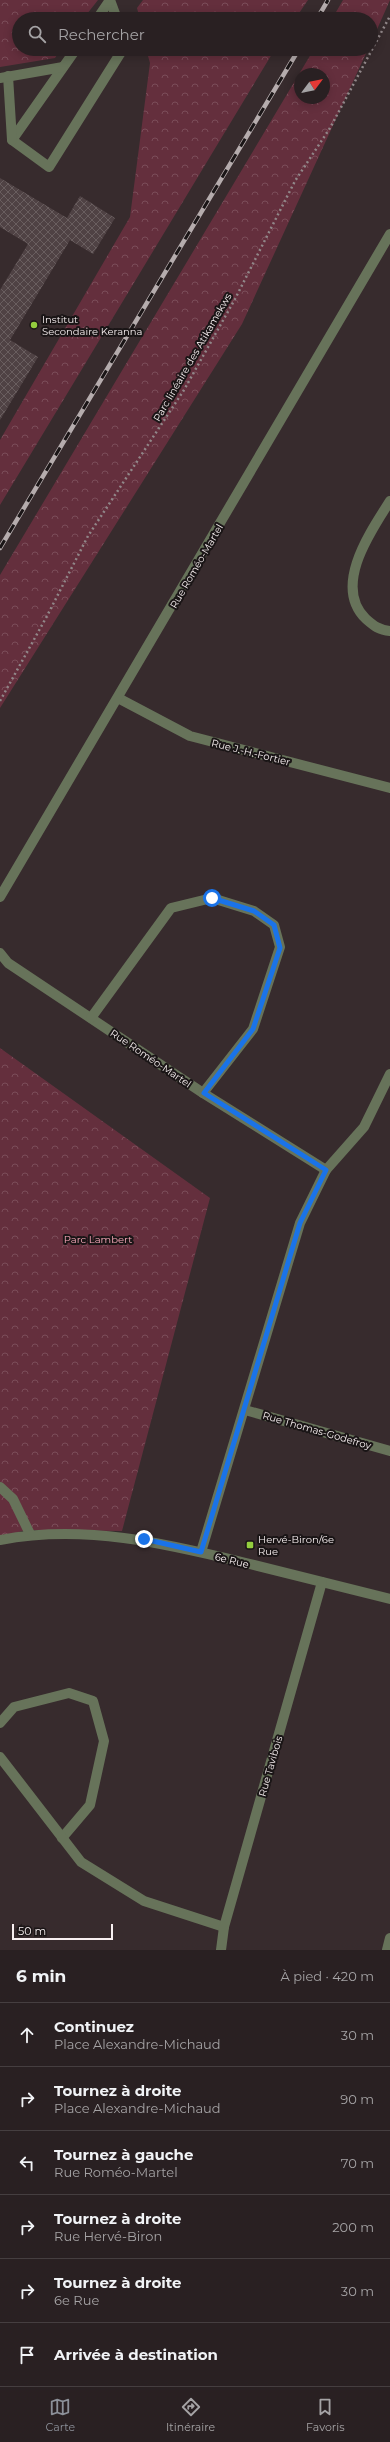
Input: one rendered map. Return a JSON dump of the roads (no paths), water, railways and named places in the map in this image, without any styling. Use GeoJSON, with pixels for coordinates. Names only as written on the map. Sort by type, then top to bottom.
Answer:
{"type":"FeatureCollection","features":[{"type":"Feature","properties":{"kind":"street"},"geometry":{"type":"LineString","coordinates":[[102,12],[110,0]]}},
{"type":"Feature","properties":{"kind":"street"},"geometry":{"type":"LineString","coordinates":[[110,0],[114,12]]}},
{"type":"Feature","properties":{"kind":"street"},"geometry":{"type":"LineString","coordinates":[[12,140],[71,56]]}},
{"type":"Feature","properties":{"kind":"street"},"geometry":{"type":"LineString","coordinates":[[63,67],[4,77],[12,140],[49,167],[119,56]]}},
{"type":"Feature","properties":{"kind":"street","name":"Rue Roméo-Martel"},"geometry":{"type":"LineString","coordinates":[[0,897],[390,234]]}},
{"type":"Feature","properties":{"kind":"street"},"geometry":{"type":"LineString","coordinates":[[390,501],[362,546],[353,578],[355,600],[361,614],[381,630],[390,631]]}},
{"type":"Feature","properties":{"kind":"street","name":"Rue J.-H.-Fortier"},"geometry":{"type":"LineString","coordinates":[[118,698],[190,736],[390,788]]}},
{"type":"Feature","properties":{"kind":"street"},"geometry":{"type":"LineString","coordinates":[[91,1018],[170,908],[212,898],[254,911],[274,925],[280,948],[253,1029],[204,1093]]}},
{"type":"Feature","properties":{"kind":"street","name":"Rue Roméo-Martel"},"geometry":{"type":"LineString","coordinates":[[0,953],[8,963],[204,1093],[326,1170]]}},
{"type":"Feature","properties":{"kind":"street"},"geometry":{"type":"LineString","coordinates":[[201,1552],[245,1410],[300,1223],[326,1170],[364,1127],[390,1074]]}},
{"type":"Feature","properties":{"kind":"street","name":"Rue Thomas-Godefroy"},"geometry":{"type":"LineString","coordinates":[[245,1410],[390,1451]]}},
{"type":"Feature","properties":{"kind":"street"},"geometry":{"type":"LineString","coordinates":[[0,1487],[13,1499],[30,1534]]}},
{"type":"Feature","properties":{"kind":"street","name":"6e Rue"},"geometry":{"type":"LineString","coordinates":[[0,1540],[30,1534],[82,1533],[144,1539],[390,1599]]}},
{"type":"Feature","properties":{"kind":"street","name":"Rue Tavibois"},"geometry":{"type":"LineString","coordinates":[[221,1950],[224,1927],[322,1582]]}},
{"type":"Feature","properties":{"kind":"street"},"geometry":{"type":"LineString","coordinates":[[0,1723],[14,1707],[69,1693],[93,1701],[104,1741],[92,1798],[90,1805],[62,1838]]}},
{"type":"Feature","properties":{"kind":"street"},"geometry":{"type":"LineString","coordinates":[[0,1757],[81,1862],[144,1901],[224,1927]]}},
{"type":"Feature","properties":{"kind":"street"},"geometry":{"type":"LineString","coordinates":[[387,1950],[390,1938]]}},
{"type":"Feature","properties":{"kind":"railway"},"geometry":{"type":"LineString","coordinates":[[321,12],[328,0]]}},
{"type":"Feature","properties":{"kind":"railway"},"geometry":{"type":"LineString","coordinates":[[0,548],[295,56]]}},
{"type":"Feature","properties":{"kind":"place","name":"Institut Secondaire Keranna"},"geometry":{"type":"Point","coordinates":[34,325]}},
{"type":"Feature","properties":{"kind":"place","name":"Hervé-Biron/6e Rue"},"geometry":{"type":"Point","coordinates":[250,1545]}},
{"type":"Feature","properties":{"kind":"park label","name":"Parc Lambert"},"geometry":{"type":"Point","coordinates":[98,1239]}}]}
